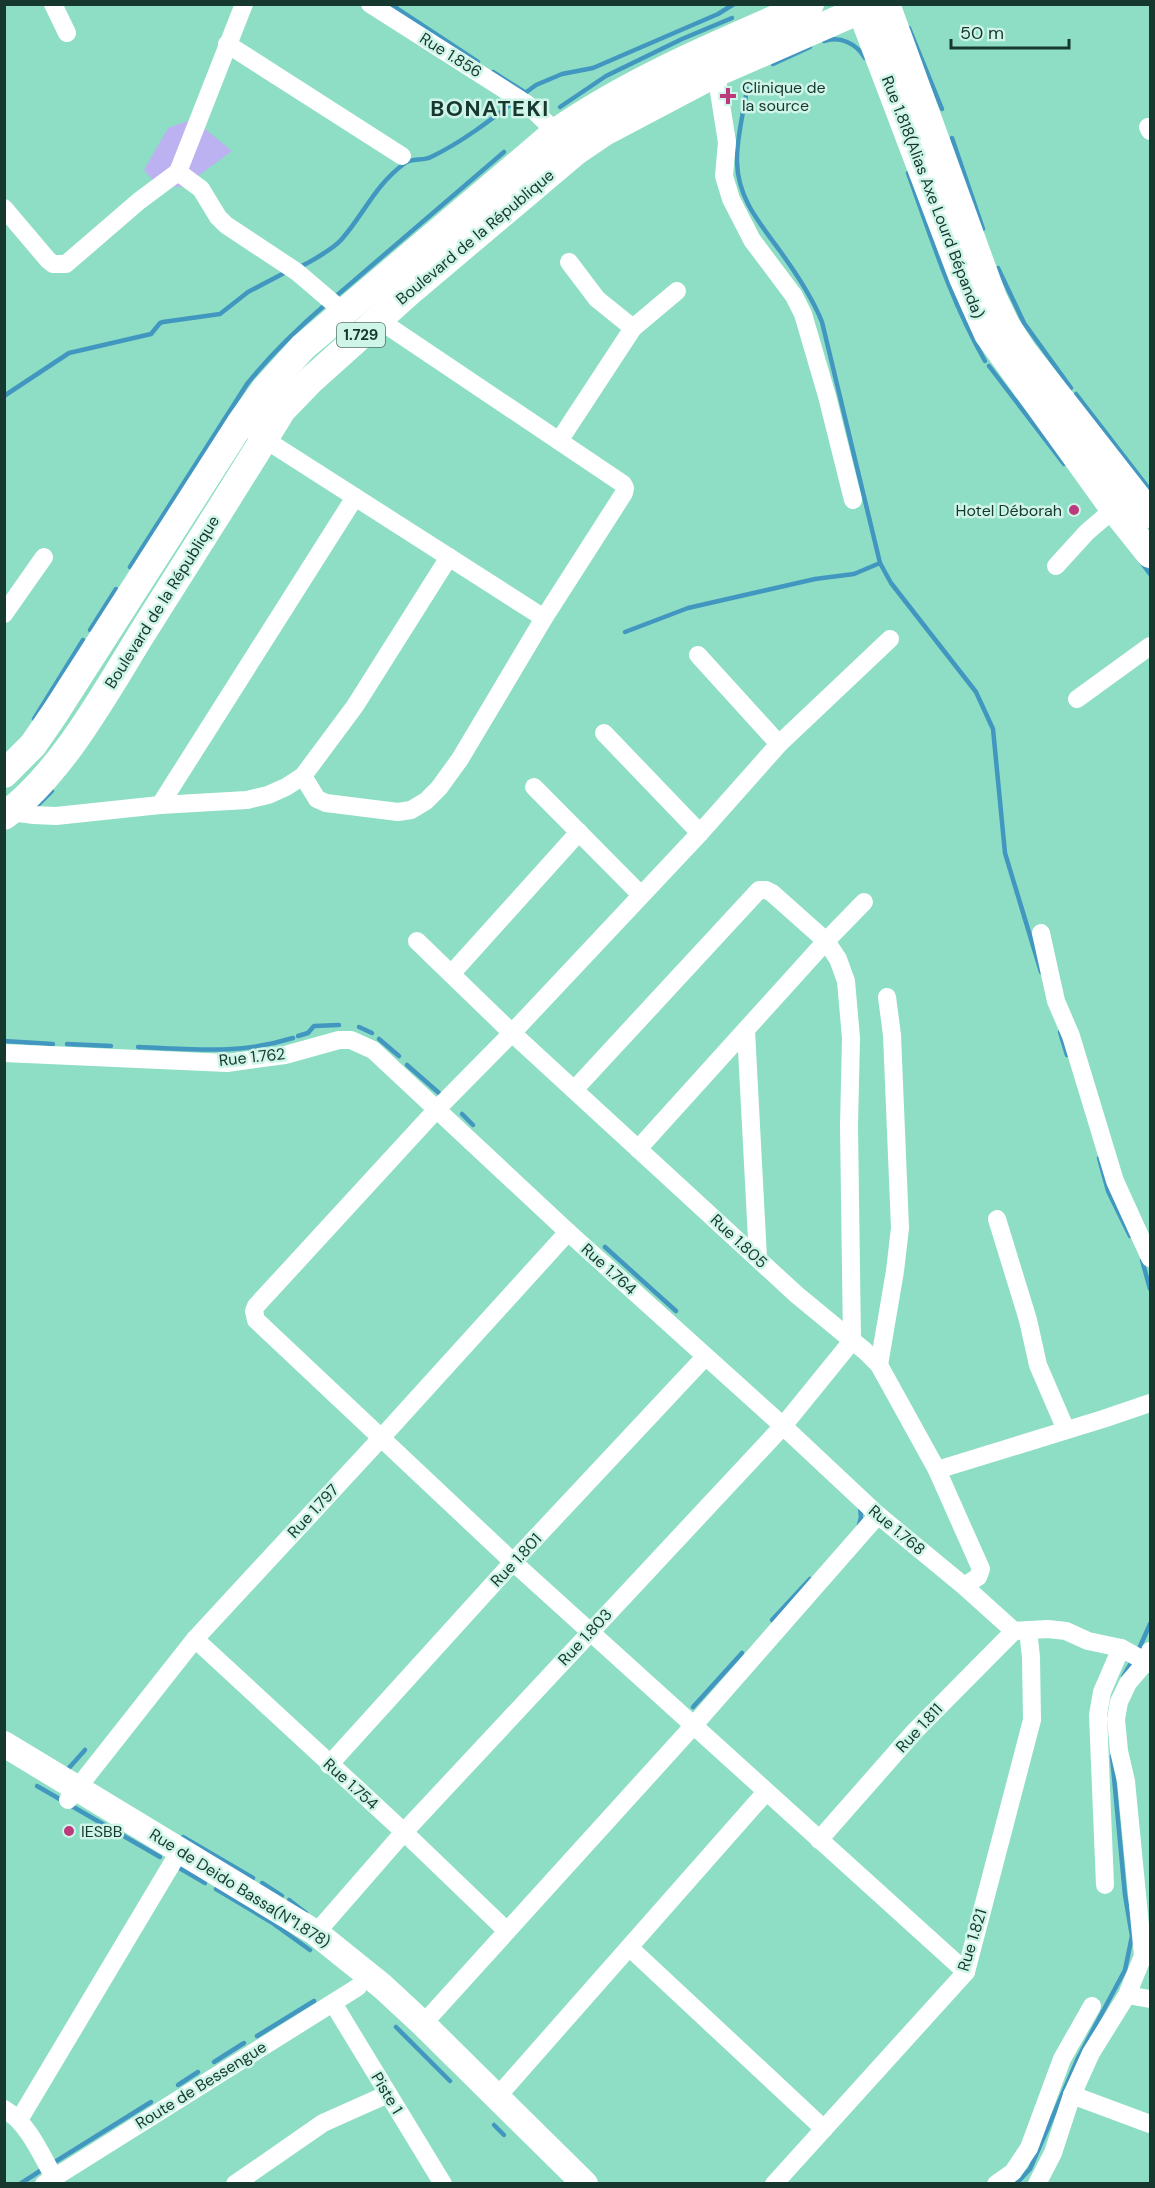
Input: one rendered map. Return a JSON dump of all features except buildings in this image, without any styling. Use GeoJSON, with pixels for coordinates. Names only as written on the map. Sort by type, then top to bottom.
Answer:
{"type":"FeatureCollection","features":[{"type":"Feature","properties":{"kind":"main road","name":"Boulevard de la République"},"geometry":{"type":"LineString","coordinates":[[4,774],[33,745],[55,713],[240,424],[283,367],[303,348],[336,304],[556,132],[624,89],[811,11],[870,6]]}},
{"type":"Feature","properties":{"kind":"main road","name":"Rue 1.818(Alias Axe Lourd Bépanda)"},"geometry":{"type":"LineString","coordinates":[[870,6],[876,50],[963,278],[988,334],[1114,509],[1150,554]]}},
{"type":"Feature","properties":{"kind":"main road","name":"Rue 1.818(Alias Axe Lourd Bépanda)"},"geometry":{"type":"LineString","coordinates":[[870,6],[1006,325],[1029,359],[1150,514]]}},
{"type":"Feature","properties":{"kind":"main road","name":"Boulevard de la République"},"geometry":{"type":"LineString","coordinates":[[7,812],[34,790],[60,760],[282,410],[295,395],[575,152],[638,113],[716,73],[811,11]]}},
{"type":"Feature","properties":{"kind":"main road"},"geometry":{"type":"LineString","coordinates":[[811,11],[843,35],[876,50]]}},
{"type":"Feature","properties":{"kind":"main road","name":"Rue de Deido Bassa(N°1.878)"},"geometry":{"type":"LineString","coordinates":[[4,1744],[173,1862],[291,1932],[358,1987],[562,2184]]}},
{"type":"Feature","properties":{"kind":"main road","name":"Rue de Deido Bassa(N°1.878)"},"geometry":{"type":"LineString","coordinates":[[4,1763],[72,1793],[316,1933],[382,1986],[423,2024],[585,2184]]}},
{"type":"Feature","properties":{"kind":"street"},"geometry":{"type":"LineString","coordinates":[[54,4],[67,33]]}},
{"type":"Feature","properties":{"kind":"street"},"geometry":{"type":"LineString","coordinates":[[4,208],[48,260],[53,264],[66,264],[139,201],[178,172],[244,4]]}},
{"type":"Feature","properties":{"kind":"street","name":"Rue 1.856"},"geometry":{"type":"LineString","coordinates":[[370,4],[527,104],[556,132]]}},
{"type":"Feature","properties":{"kind":"street"},"geometry":{"type":"LineString","coordinates":[[227,44],[402,156]]}},
{"type":"Feature","properties":{"kind":"street"},"geometry":{"type":"LineString","coordinates":[[716,73],[727,142],[724,176],[727,188],[752,240],[794,296],[803,314],[827,396],[853,500]]}},
{"type":"Feature","properties":{"kind":"street"},"geometry":{"type":"LineString","coordinates":[[178,172],[201,189],[218,217],[226,225],[292,268],[336,304]]}},
{"type":"Feature","properties":{"kind":"street"},"geometry":{"type":"LineString","coordinates":[[569,262],[597,299],[633,328]]}},
{"type":"Feature","properties":{"kind":"street"},"geometry":{"type":"LineString","coordinates":[[559,441],[633,328],[677,291]]}},
{"type":"Feature","properties":{"kind":"street"},"geometry":{"type":"LineString","coordinates":[[303,776],[317,799],[326,803],[398,812],[411,810],[426,801],[439,788],[460,759],[625,488],[623,484],[379,320]]}},
{"type":"Feature","properties":{"kind":"street"},"geometry":{"type":"LineString","coordinates":[[240,424],[544,618]]}},
{"type":"Feature","properties":{"kind":"street"},"geometry":{"type":"LineString","coordinates":[[160,805],[355,497]]}},
{"type":"Feature","properties":{"kind":"street"},"geometry":{"type":"LineString","coordinates":[[1056,566],[1087,532],[1114,509]]}},
{"type":"Feature","properties":{"kind":"street"},"geometry":{"type":"LineString","coordinates":[[4,614],[44,557]]}},
{"type":"Feature","properties":{"kind":"street"},"geometry":{"type":"LineString","coordinates":[[7,812],[56,816],[160,805],[247,800],[268,795],[286,787],[303,776],[355,706],[449,557]]}},
{"type":"Feature","properties":{"kind":"street"},"geometry":{"type":"LineString","coordinates":[[890,639],[779,744],[700,833],[512,1033],[436,1109],[254,1311],[256,1320],[513,1562],[966,1972]]}},
{"type":"Feature","properties":{"kind":"street"},"geometry":{"type":"LineString","coordinates":[[1077,699],[1148,652]]}},
{"type":"Feature","properties":{"kind":"street"},"geometry":{"type":"LineString","coordinates":[[698,655],[779,744]]}},
{"type":"Feature","properties":{"kind":"street"},"geometry":{"type":"LineString","coordinates":[[604,733],[700,833]]}},
{"type":"Feature","properties":{"kind":"street"},"geometry":{"type":"LineString","coordinates":[[534,788],[641,895]]}},
{"type":"Feature","properties":{"kind":"street"},"geometry":{"type":"LineString","coordinates":[[452,973],[579,832]]}},
{"type":"Feature","properties":{"kind":"street"},"geometry":{"type":"LineString","coordinates":[[574,1090],[759,890],[772,893],[826,941],[838,959],[846,981],[850,1027],[852,1341]]}},
{"type":"Feature","properties":{"kind":"street"},"geometry":{"type":"LineString","coordinates":[[638,1149],[864,902]]}},
{"type":"Feature","properties":{"kind":"street"},"geometry":{"type":"LineString","coordinates":[[1041,933],[1056,1001],[1071,1036],[1115,1181],[1150,1258]]}},
{"type":"Feature","properties":{"kind":"street","name":"Rue 1.805"},"geometry":{"type":"LineString","coordinates":[[417,941],[512,1033],[797,1295],[879,1365],[937,1470],[981,1569],[978,1577],[964,1586]]}},
{"type":"Feature","properties":{"kind":"street"},"geometry":{"type":"LineString","coordinates":[[879,1365],[900,1228],[892,1046],[887,997]]}},
{"type":"Feature","properties":{"kind":"street"},"geometry":{"type":"LineString","coordinates":[[746,1031],[758,1258]]}},
{"type":"Feature","properties":{"kind":"street","name":"Rue 1.762"},"geometry":{"type":"LineString","coordinates":[[4,1053],[227,1063],[285,1055],[339,1040],[351,1040],[373,1050],[436,1109]]}},
{"type":"Feature","properties":{"kind":"street","name":"Rue 1.764"},"geometry":{"type":"LineString","coordinates":[[436,1109],[783,1426]]}},
{"type":"Feature","properties":{"kind":"street"},"geometry":{"type":"LineString","coordinates":[[997,1219],[1028,1320],[1038,1365],[1066,1430]]}},
{"type":"Feature","properties":{"kind":"street","name":"Rue 1.797"},"geometry":{"type":"LineString","coordinates":[[72,1793],[195,1639],[568,1232]]}},
{"type":"Feature","properties":{"kind":"street","name":"Rue 1.803"},"geometry":{"type":"LineString","coordinates":[[316,1933],[404,1832],[783,1426],[852,1341]]}},
{"type":"Feature","properties":{"kind":"street","name":"Rue 1.801"},"geometry":{"type":"LineString","coordinates":[[329,1765],[513,1562],[705,1357]]}},
{"type":"Feature","properties":{"kind":"street"},"geometry":{"type":"LineString","coordinates":[[937,1470],[1150,1403]]}},
{"type":"Feature","properties":{"kind":"street","name":"Rue 1.768"},"geometry":{"type":"LineString","coordinates":[[783,1426],[878,1515],[1021,1631]]}},
{"type":"Feature","properties":{"kind":"street"},"geometry":{"type":"LineString","coordinates":[[423,2024],[694,1725],[878,1515]]}},
{"type":"Feature","properties":{"kind":"street"},"geometry":{"type":"LineString","coordinates":[[1021,1631],[1048,1629],[1065,1631],[1088,1641],[1140,1656]]}},
{"type":"Feature","properties":{"kind":"street","name":"Rue 1.811"},"geometry":{"type":"LineString","coordinates":[[819,1840],[915,1732],[1021,1631]]}},
{"type":"Feature","properties":{"kind":"street","name":"Rue 1.821"},"geometry":{"type":"LineString","coordinates":[[774,2184],[966,1972],[1032,1720],[1031,1657],[1021,1631]]}},
{"type":"Feature","properties":{"kind":"street","name":"Rue 1.754"},"geometry":{"type":"LineString","coordinates":[[195,1639],[404,1832],[507,1931]]}},
{"type":"Feature","properties":{"kind":"street"},"geometry":{"type":"LineString","coordinates":[[1040,2183],[1053,2153],[1072,2095],[1091,2053],[1127,1995],[1143,1956],[1143,1879],[1119,1751],[1116,1719],[1119,1702],[1140,1656]]}},
{"type":"Feature","properties":{"kind":"street"},"geometry":{"type":"LineString","coordinates":[[1105,1885],[1098,1715],[1102,1692],[1140,1656]]}},
{"type":"Feature","properties":{"kind":"street"},"geometry":{"type":"LineString","coordinates":[[497,2097],[766,1792]]}},
{"type":"Feature","properties":{"kind":"street"},"geometry":{"type":"LineString","coordinates":[[19,2120],[173,1862]]}},
{"type":"Feature","properties":{"kind":"street"},"geometry":{"type":"LineString","coordinates":[[630,1948],[824,2129]]}},
{"type":"Feature","properties":{"kind":"street","name":"Route de Bessengue"},"geometry":{"type":"LineString","coordinates":[[49,2180],[358,1987]]}},
{"type":"Feature","properties":{"kind":"street"},"geometry":{"type":"LineString","coordinates":[[1127,1995],[1150,1999]]}},
{"type":"Feature","properties":{"kind":"street","name":"Piste 1"},"geometry":{"type":"LineString","coordinates":[[333,2003],[443,2184]]}},
{"type":"Feature","properties":{"kind":"street"},"geometry":{"type":"LineString","coordinates":[[996,2184],[1013,2172],[1029,2148],[1062,2059],[1092,2006]]}},
{"type":"Feature","properties":{"kind":"street"},"geometry":{"type":"LineString","coordinates":[[235,2184],[323,2123],[388,2094]]}},
{"type":"Feature","properties":{"kind":"street"},"geometry":{"type":"LineString","coordinates":[[1072,2095],[1150,2124]]}},
{"type":"Feature","properties":{"kind":"street"},"geometry":{"type":"LineString","coordinates":[[4,2109],[19,2120],[49,2180]]}},
{"type":"Feature","properties":{"kind":"shaded area"},"geometry":{"type":"Polygon","coordinates":[[[193,119],[232,151],[183,187],[159,187],[144,170],[168,128],[193,119]]]}},
{"type":"Feature","properties":{"kind":"waterway"},"geometry":{"type":"LineString","coordinates":[[390,4],[478,62]]}},
{"type":"Feature","properties":{"kind":"waterway"},"geometry":{"type":"LineString","coordinates":[[521,96],[536,85],[562,74],[593,68],[718,14],[734,4]]}},
{"type":"Feature","properties":{"kind":"waterway"},"geometry":{"type":"LineString","coordinates":[[560,107],[606,76],[682,39],[732,18]]}},
{"type":"Feature","properties":{"kind":"waterway"},"geometry":{"type":"LineString","coordinates":[[909,28],[942,109]]}},
{"type":"Feature","properties":{"kind":"waterway"},"geometry":{"type":"LineString","coordinates":[[824,41],[836,39],[847,42],[857,48],[865,58]]}},
{"type":"Feature","properties":{"kind":"waterway"},"geometry":{"type":"LineString","coordinates":[[773,64],[810,47]]}},
{"type":"Feature","properties":{"kind":"waterway"},"geometry":{"type":"LineString","coordinates":[[493,72],[526,93]]}},
{"type":"Feature","properties":{"kind":"waterway"},"geometry":{"type":"LineString","coordinates":[[747,89],[737,154],[741,187],[751,210],[798,277],[822,322],[880,563],[891,583],[976,692],[993,729],[1005,853],[1041,972]]}},
{"type":"Feature","properties":{"kind":"waterway"},"geometry":{"type":"LineString","coordinates":[[299,267],[321,255],[341,240],[377,190],[405,163],[428,158],[453,145],[515,101]]}},
{"type":"Feature","properties":{"kind":"waterway"},"geometry":{"type":"LineString","coordinates":[[952,138],[983,229]]}},
{"type":"Feature","properties":{"kind":"waterway"},"geometry":{"type":"LineString","coordinates":[[335,297],[504,152]]}},
{"type":"Feature","properties":{"kind":"waterway"},"geometry":{"type":"LineString","coordinates":[[908,173],[952,292],[985,361]]}},
{"type":"Feature","properties":{"kind":"waterway"},"geometry":{"type":"LineString","coordinates":[[998,268],[1024,323],[1071,388]]}},
{"type":"Feature","properties":{"kind":"waterway"},"geometry":{"type":"LineString","coordinates":[[4,396],[69,353],[151,334],[163,322],[220,314],[248,292],[288,271]]}},
{"type":"Feature","properties":{"kind":"waterway"},"geometry":{"type":"LineString","coordinates":[[130,567],[247,384],[265,362],[326,304]]}},
{"type":"Feature","properties":{"kind":"waterway"},"geometry":{"type":"LineString","coordinates":[[989,366],[1064,464]]}},
{"type":"Feature","properties":{"kind":"waterway"},"geometry":{"type":"LineString","coordinates":[[1076,394],[1150,490]]}},
{"type":"Feature","properties":{"kind":"waterway"},"geometry":{"type":"LineString","coordinates":[[1141,562],[1150,574]]}},
{"type":"Feature","properties":{"kind":"waterway"},"geometry":{"type":"LineString","coordinates":[[625,632],[688,608],[815,579],[854,574],[880,563]]}},
{"type":"Feature","properties":{"kind":"waterway"},"geometry":{"type":"LineString","coordinates":[[90,630],[116,589]]}},
{"type":"Feature","properties":{"kind":"waterway"},"geometry":{"type":"LineString","coordinates":[[34,719],[83,640]]}},
{"type":"Feature","properties":{"kind":"waterway"},"geometry":{"type":"LineString","coordinates":[[37,806],[52,791]]}},
{"type":"Feature","properties":{"kind":"waterway"},"geometry":{"type":"LineString","coordinates":[[298,1036],[308,1033],[314,1026],[339,1025]]}},
{"type":"Feature","properties":{"kind":"waterway"},"geometry":{"type":"LineString","coordinates":[[359,1027],[372,1033]]}},
{"type":"Feature","properties":{"kind":"waterway"},"geometry":{"type":"LineString","coordinates":[[1060,1032],[1067,1055]]}},
{"type":"Feature","properties":{"kind":"waterway"},"geometry":{"type":"LineString","coordinates":[[138,1047],[235,1049],[293,1038]]}},
{"type":"Feature","properties":{"kind":"waterway"},"geometry":{"type":"LineString","coordinates":[[379,1039],[399,1056]]}},
{"type":"Feature","properties":{"kind":"waterway"},"geometry":{"type":"LineString","coordinates":[[4,1041],[53,1044]]}},
{"type":"Feature","properties":{"kind":"waterway"},"geometry":{"type":"LineString","coordinates":[[67,1044],[111,1046]]}},
{"type":"Feature","properties":{"kind":"waterway"},"geometry":{"type":"LineString","coordinates":[[407,1065],[439,1093]]}},
{"type":"Feature","properties":{"kind":"waterway"},"geometry":{"type":"LineString","coordinates":[[462,1114],[473,1125]]}},
{"type":"Feature","properties":{"kind":"waterway"},"geometry":{"type":"LineString","coordinates":[[1099,1158],[1108,1191],[1130,1236]]}},
{"type":"Feature","properties":{"kind":"waterway"},"geometry":{"type":"LineString","coordinates":[[605,1247],[676,1311]]}},
{"type":"Feature","properties":{"kind":"waterway"},"geometry":{"type":"LineString","coordinates":[[1142,1260],[1150,1289]]}},
{"type":"Feature","properties":{"kind":"waterway"},"geometry":{"type":"LineString","coordinates":[[859,1525],[860,1507]]}},
{"type":"Feature","properties":{"kind":"waterway"},"geometry":{"type":"LineString","coordinates":[[772,1620],[810,1579]]}},
{"type":"Feature","properties":{"kind":"waterway"},"geometry":{"type":"LineString","coordinates":[[1138,1651],[1150,1624]]}},
{"type":"Feature","properties":{"kind":"waterway"},"geometry":{"type":"LineString","coordinates":[[693,1707],[742,1653]]}},
{"type":"Feature","properties":{"kind":"waterway"},"geometry":{"type":"LineString","coordinates":[[1123,1677],[1134,1658]]}},
{"type":"Feature","properties":{"kind":"waterway"},"geometry":{"type":"LineString","coordinates":[[63,1770],[68,1769],[85,1750]]}},
{"type":"Feature","properties":{"kind":"waterway"},"geometry":{"type":"LineString","coordinates":[[1016,2184],[1030,2169],[1078,2058],[1125,1970],[1132,1936],[1125,1895],[1112,1756]]}},
{"type":"Feature","properties":{"kind":"waterway"},"geometry":{"type":"LineString","coordinates":[[37,1786],[160,1857]]}},
{"type":"Feature","properties":{"kind":"waterway"},"geometry":{"type":"LineString","coordinates":[[183,1837],[253,1878]]}},
{"type":"Feature","properties":{"kind":"waterway"},"geometry":{"type":"LineString","coordinates":[[176,1866],[205,1883]]}},
{"type":"Feature","properties":{"kind":"waterway"},"geometry":{"type":"LineString","coordinates":[[262,1883],[282,1896]]}},
{"type":"Feature","properties":{"kind":"waterway"},"geometry":{"type":"LineString","coordinates":[[216,1889],[271,1922],[310,1950]]}},
{"type":"Feature","properties":{"kind":"waterway"},"geometry":{"type":"LineString","coordinates":[[289,1900],[306,1913]]}},
{"type":"Feature","properties":{"kind":"waterway"},"geometry":{"type":"LineString","coordinates":[[257,2036],[314,2001]]}},
{"type":"Feature","properties":{"kind":"waterway"},"geometry":{"type":"LineString","coordinates":[[396,2027],[450,2081]]}},
{"type":"Feature","properties":{"kind":"waterway"},"geometry":{"type":"LineString","coordinates":[[214,2062],[244,2043]]}},
{"type":"Feature","properties":{"kind":"waterway"},"geometry":{"type":"LineString","coordinates":[[178,2085],[198,2072]]}},
{"type":"Feature","properties":{"kind":"waterway"},"geometry":{"type":"LineString","coordinates":[[50,2165],[151,2102]]}},
{"type":"Feature","properties":{"kind":"waterway"},"geometry":{"type":"LineString","coordinates":[[494,2125],[504,2135]]}},
{"type":"Feature","properties":{"kind":"waterway"},"geometry":{"type":"LineString","coordinates":[[20,2184],[43,2169]]}},
{"type":"Feature","properties":{"kind":"place","name":"Clinique de la source"},"geometry":{"type":"Point","coordinates":[728,96]}},
{"type":"Feature","properties":{"kind":"place","name":"Hotel Déborah"},"geometry":{"type":"Point","coordinates":[1074,510]}},
{"type":"Feature","properties":{"kind":"place","name":"IESBB"},"geometry":{"type":"Point","coordinates":[69,1831]}},
{"type":"Feature","properties":{"kind":"district","name":"BONATEKI"},"geometry":{"type":"Point","coordinates":[490,108]}}]}
